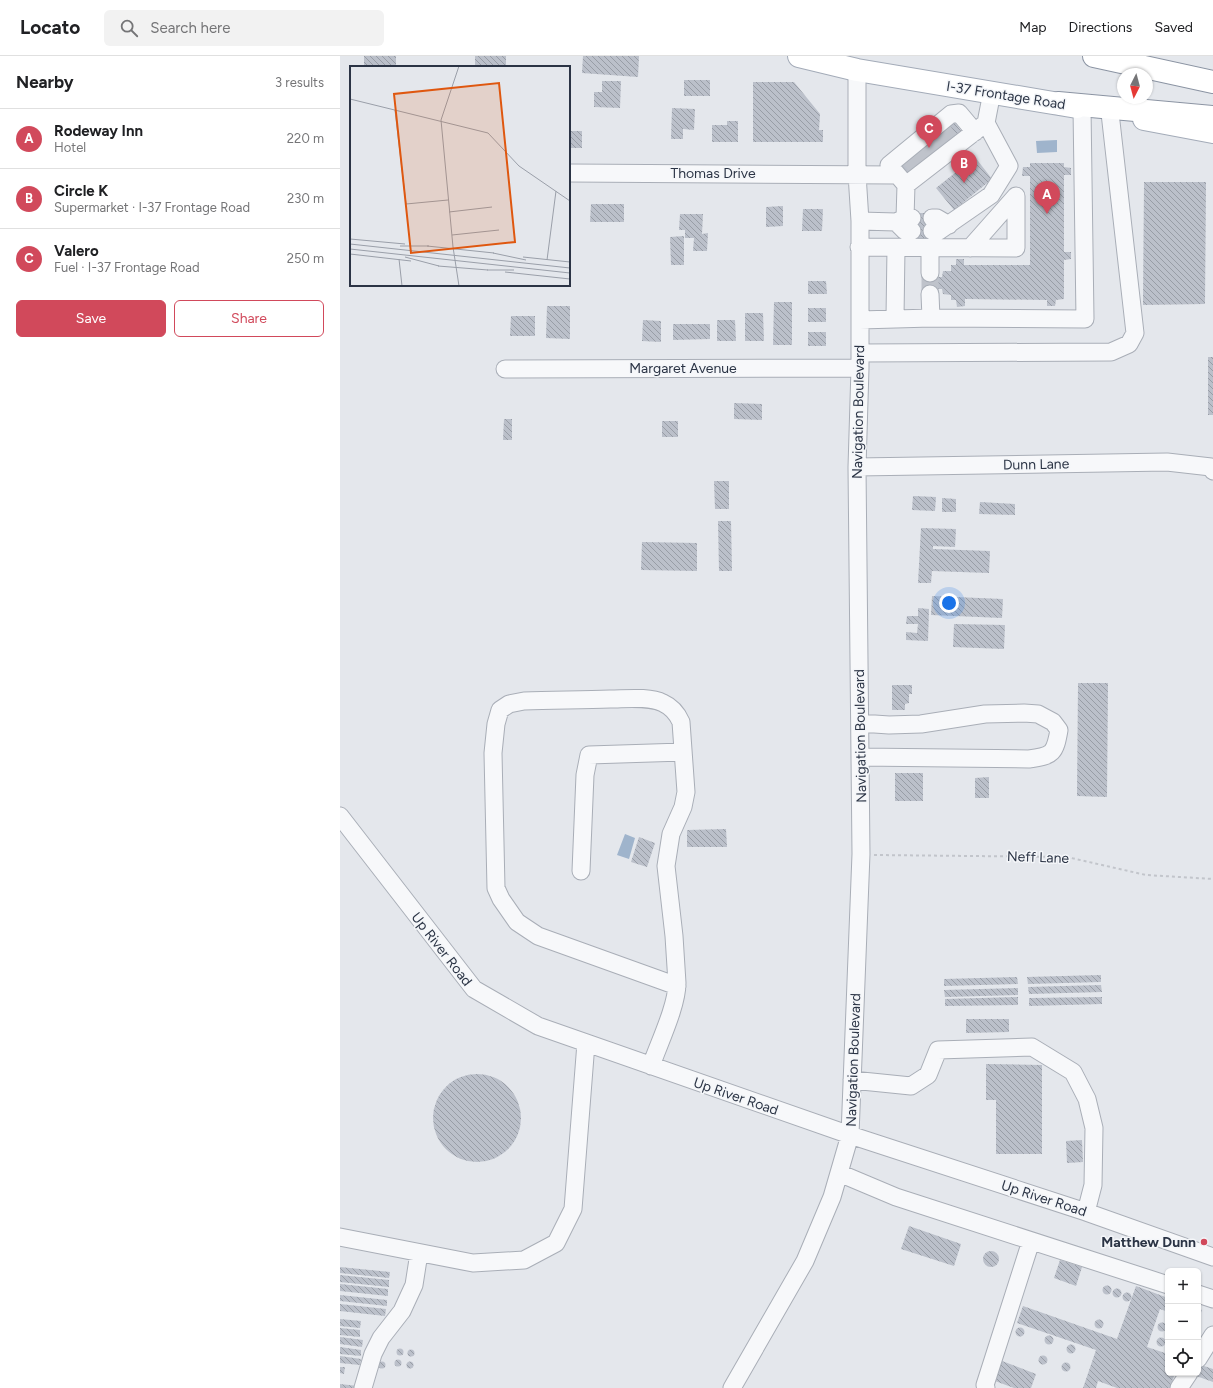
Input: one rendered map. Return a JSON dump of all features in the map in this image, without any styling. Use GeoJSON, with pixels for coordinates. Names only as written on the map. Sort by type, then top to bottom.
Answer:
{"type":"FeatureCollection","features":[{"type":"Feature","properties":{"kind":"main road","name":"I-37 Frontage Road"},"geometry":{"type":"LineString","coordinates":[[799,56],[857,63],[992,92],[1213,132]]}},
{"type":"Feature","properties":{"kind":"main road"},"geometry":{"type":"LineString","coordinates":[[1094,56],[1213,82]]}},
{"type":"Feature","properties":{"kind":"main road"},"geometry":{"type":"LineString","coordinates":[[1058,103],[1213,117]]}},
{"type":"Feature","properties":{"kind":"street","name":"Navigation Boulevard"},"geometry":{"type":"LineString","coordinates":[[732,1388],[805,1261],[832,1197],[850,1135],[861,854],[857,467],[860,360],[860,221],[857,174],[857,63]]}},
{"type":"Feature","properties":{"kind":"street"},"geometry":{"type":"LineString","coordinates":[[860,221],[906,222],[901,180],[889,165],[980,127],[992,92]]}},
{"type":"Feature","properties":{"kind":"street"},"geometry":{"type":"LineString","coordinates":[[860,320],[895,318],[1085,319],[1082,108]]}},
{"type":"Feature","properties":{"kind":"street"},"geometry":{"type":"LineString","coordinates":[[859,247],[896,248],[931,232],[939,232],[991,195],[1009,166],[980,127],[959,113],[951,114],[929,149],[901,180]]}},
{"type":"Feature","properties":{"kind":"street","name":"Margaret Avenue"},"geometry":{"type":"LineString","coordinates":[[505,369],[1111,352],[1129,344],[1135,333],[1110,113]]}},
{"type":"Feature","properties":{"kind":"street","name":"Thomas Drive"},"geometry":{"type":"LineString","coordinates":[[570,173],[857,174],[901,180]]}},
{"type":"Feature","properties":{"kind":"street"},"geometry":{"type":"LineString","coordinates":[[931,232],[970,248]]}},
{"type":"Feature","properties":{"kind":"street"},"geometry":{"type":"LineString","coordinates":[[930,273],[931,232]]}},
{"type":"Feature","properties":{"kind":"street"},"geometry":{"type":"LineString","coordinates":[[895,318],[896,248]]}},
{"type":"Feature","properties":{"kind":"street"},"geometry":{"type":"LineString","coordinates":[[930,294],[931,318]]}},
{"type":"Feature","properties":{"kind":"street","name":"Dunn Lane"},"geometry":{"type":"LineString","coordinates":[[857,467],[1167,462],[1211,467],[1213,471]]}},
{"type":"Feature","properties":{"kind":"street"},"geometry":{"type":"LineString","coordinates":[[651,1066],[673,1007],[677,991],[677,986],[674,936],[666,866],[671,834],[683,806],[686,792],[681,722],[678,714],[662,702],[653,700],[524,701],[509,704],[500,710],[496,724],[493,753],[496,888],[501,898],[517,922],[538,936],[677,986]]}},
{"type":"Feature","properties":{"kind":"street"},"geometry":{"type":"LineString","coordinates":[[860,723],[889,725],[920,724],[985,714],[1024,713],[1038,714],[1053,722],[1059,730],[1056,746],[1051,753],[1042,757],[1029,759],[860,757]]}},
{"type":"Feature","properties":{"kind":"street"},"geometry":{"type":"LineString","coordinates":[[581,871],[585,775],[589,755],[683,752]]}},
{"type":"Feature","properties":{"kind":"street","name":"Up River Road"},"geometry":{"type":"LineString","coordinates":[[340,816],[474,989],[538,1026],[850,1135],[1086,1212],[1213,1257]]}},
{"type":"Feature","properties":{"kind":"street"},"geometry":{"type":"LineString","coordinates":[[340,1237],[473,1263],[524,1260],[556,1243],[573,1209],[586,1043]]}},
{"type":"Feature","properties":{"kind":"street"},"geometry":{"type":"LineString","coordinates":[[852,1080],[911,1086],[928,1075],[938,1050],[1032,1046],[1072,1071],[1087,1100],[1094,1128],[1093,1185],[1086,1212]]}},
{"type":"Feature","properties":{"kind":"street"},"geometry":{"type":"LineString","coordinates":[[839,1173],[896,1197],[1165,1284]]}},
{"type":"Feature","properties":{"kind":"street"},"geometry":{"type":"LineString","coordinates":[[986,1388],[985,1385],[1031,1241]]}},
{"type":"Feature","properties":{"kind":"street"},"geometry":{"type":"LineString","coordinates":[[363,1388],[372,1354],[380,1338],[402,1310],[414,1285],[419,1253]]}},
{"type":"Feature","properties":{"kind":"street"},"geometry":{"type":"LineString","coordinates":[[1201,1295],[1213,1299]]}},
{"type":"Feature","properties":{"kind":"street"},"geometry":{"type":"LineString","coordinates":[[1201,1354],[1213,1335]]}},
{"type":"Feature","properties":{"kind":"street"},"geometry":{"type":"LineString","coordinates":[[1179,1388],[1187,1376]]}},
{"type":"Feature","properties":{"kind":"path","name":"Neff Lane"},"geometry":{"type":"LineString","coordinates":[[861,854],[1067,857],[1146,875],[1213,880]]}},
{"type":"Feature","properties":{"kind":"water"},"geometry":{"type":"Polygon","coordinates":[[[1057,140],[1057,152],[1037,153],[1036,141],[1057,140]]]}},
{"type":"Feature","properties":{"kind":"water"},"geometry":{"type":"Polygon","coordinates":[[[625,834],[635,838],[629,859],[617,855],[625,834]]]}},
{"type":"Feature","properties":{"kind":"building"},"geometry":{"type":"Polygon","coordinates":[[[364,56],[396,56],[396,66],[364,66],[364,56]]]}},
{"type":"Feature","properties":{"kind":"building"},"geometry":{"type":"Polygon","coordinates":[[[475,56],[506,56],[506,65],[475,65],[475,56]]]}},
{"type":"Feature","properties":{"kind":"building"},"geometry":{"type":"Polygon","coordinates":[[[583,56],[639,56],[638,77],[582,73],[583,56]]]}},
{"type":"Feature","properties":{"kind":"building"},"geometry":{"type":"Polygon","coordinates":[[[684,80],[710,80],[710,96],[684,96],[684,80]]]}},
{"type":"Feature","properties":{"kind":"building"},"geometry":{"type":"Polygon","coordinates":[[[602,81],[621,81],[620,108],[594,107],[594,92],[602,92],[602,81]]]}},
{"type":"Feature","properties":{"kind":"building"},"geometry":{"type":"Polygon","coordinates":[[[753,82],[794,82],[820,114],[819,130],[823,130],[823,142],[753,142],[753,82]]]}},
{"type":"Feature","properties":{"kind":"building"},"geometry":{"type":"Polygon","coordinates":[[[672,108],[695,109],[694,130],[683,129],[683,139],[671,139],[672,108]]]}},
{"type":"Feature","properties":{"kind":"building"},"geometry":{"type":"Polygon","coordinates":[[[952,119],[962,132],[905,177],[895,165],[952,119]]]}},
{"type":"Feature","properties":{"kind":"building"},"geometry":{"type":"Polygon","coordinates":[[[727,121],[738,121],[738,142],[712,142],[712,125],[727,125],[727,121]]]}},
{"type":"Feature","properties":{"kind":"building"},"geometry":{"type":"Polygon","coordinates":[[[570,131],[582,131],[582,148],[570,148],[570,131]]]}},
{"type":"Feature","properties":{"kind":"building"},"geometry":{"type":"Polygon","coordinates":[[[975,157],[992,179],[954,210],[936,188],[975,157]]]}},
{"type":"Feature","properties":{"kind":"building"},"geometry":{"type":"Polygon","coordinates":[[[1030,163],[1064,163],[1064,167],[1071,168],[1071,175],[1064,175],[1064,252],[1071,252],[1071,259],[1064,260],[1064,299],[1056,300],[1055,306],[1047,306],[1047,300],[965,299],[965,306],[957,307],[956,300],[951,300],[951,295],[943,294],[942,289],[938,289],[938,277],[942,277],[943,271],[951,271],[951,265],[956,265],[956,259],[964,259],[964,265],[1030,265],[1030,176],[1022,176],[1023,167],[1030,167],[1030,163]]]}},
{"type":"Feature","properties":{"kind":"building"},"geometry":{"type":"Polygon","coordinates":[[[1144,182],[1206,182],[1205,304],[1143,305],[1144,182]]]}},
{"type":"Feature","properties":{"kind":"building"},"geometry":{"type":"Polygon","coordinates":[[[591,204],[624,204],[624,222],[590,222],[591,204]]]}},
{"type":"Feature","properties":{"kind":"building"},"geometry":{"type":"Polygon","coordinates":[[[783,206],[783,226],[766,227],[766,207],[783,206]]]}},
{"type":"Feature","properties":{"kind":"building"},"geometry":{"type":"Polygon","coordinates":[[[803,209],[823,209],[822,231],[802,231],[803,209]]]}},
{"type":"Feature","properties":{"kind":"building"},"geometry":{"type":"Polygon","coordinates":[[[912,213],[932,213],[932,238],[912,238],[912,213]]]}},
{"type":"Feature","properties":{"kind":"building"},"geometry":{"type":"Polygon","coordinates":[[[680,214],[703,214],[702,234],[708,233],[707,251],[693,251],[694,238],[685,238],[685,230],[679,230],[680,214]]]}},
{"type":"Feature","properties":{"kind":"building"},"geometry":{"type":"Polygon","coordinates":[[[684,236],[684,265],[671,265],[670,237],[684,236]]]}},
{"type":"Feature","properties":{"kind":"building"},"geometry":{"type":"Polygon","coordinates":[[[808,281],[826,281],[827,294],[808,294],[808,281]]]}},
{"type":"Feature","properties":{"kind":"building"},"geometry":{"type":"Polygon","coordinates":[[[774,302],[792,302],[792,345],[773,345],[774,302]]]}},
{"type":"Feature","properties":{"kind":"building"},"geometry":{"type":"Polygon","coordinates":[[[547,306],[570,306],[570,339],[546,338],[547,306]]]}},
{"type":"Feature","properties":{"kind":"building"},"geometry":{"type":"Polygon","coordinates":[[[808,308],[826,308],[826,322],[808,322],[808,308]]]}},
{"type":"Feature","properties":{"kind":"building"},"geometry":{"type":"Polygon","coordinates":[[[745,313],[763,313],[764,341],[745,341],[745,313]]]}},
{"type":"Feature","properties":{"kind":"building"},"geometry":{"type":"Polygon","coordinates":[[[511,316],[535,316],[535,336],[510,336],[511,316]]]}},
{"type":"Feature","properties":{"kind":"building"},"geometry":{"type":"Polygon","coordinates":[[[643,320],[661,321],[661,342],[642,341],[643,320]]]}},
{"type":"Feature","properties":{"kind":"building"},"geometry":{"type":"Polygon","coordinates":[[[717,320],[735,320],[736,341],[717,341],[717,320]]]}},
{"type":"Feature","properties":{"kind":"building"},"geometry":{"type":"Polygon","coordinates":[[[673,324],[710,324],[710,339],[673,340],[673,324]]]}},
{"type":"Feature","properties":{"kind":"building"},"geometry":{"type":"Polygon","coordinates":[[[808,332],[826,332],[826,346],[808,346],[808,332]]]}},
{"type":"Feature","properties":{"kind":"building"},"geometry":{"type":"Polygon","coordinates":[[[1208,357],[1213,357],[1213,415],[1208,415],[1208,357]]]}},
{"type":"Feature","properties":{"kind":"building"},"geometry":{"type":"Polygon","coordinates":[[[734,403],[762,404],[762,420],[734,419],[734,403]]]}},
{"type":"Feature","properties":{"kind":"building"},"geometry":{"type":"Polygon","coordinates":[[[504,419],[512,419],[512,440],[503,440],[504,419]]]}},
{"type":"Feature","properties":{"kind":"building"},"geometry":{"type":"Polygon","coordinates":[[[662,421],[678,421],[678,437],[662,437],[662,421]]]}},
{"type":"Feature","properties":{"kind":"building"},"geometry":{"type":"Polygon","coordinates":[[[714,481],[729,481],[729,509],[715,509],[714,481]]]}},
{"type":"Feature","properties":{"kind":"building"},"geometry":{"type":"Polygon","coordinates":[[[913,496],[936,497],[935,511],[912,510],[913,496]]]}},
{"type":"Feature","properties":{"kind":"building"},"geometry":{"type":"Polygon","coordinates":[[[942,498],[956,499],[956,512],[942,512],[942,498]]]}},
{"type":"Feature","properties":{"kind":"building"},"geometry":{"type":"Polygon","coordinates":[[[980,502],[1015,504],[1015,515],[979,514],[980,502]]]}},
{"type":"Feature","properties":{"kind":"building"},"geometry":{"type":"Polygon","coordinates":[[[718,521],[731,521],[732,571],[719,571],[718,521]]]}},
{"type":"Feature","properties":{"kind":"building"},"geometry":{"type":"Polygon","coordinates":[[[921,528],[956,529],[955,547],[933,546],[933,549],[990,551],[989,573],[932,571],[931,583],[918,583],[921,528]]]}},
{"type":"Feature","properties":{"kind":"building"},"geometry":{"type":"Polygon","coordinates":[[[642,542],[697,543],[697,571],[641,570],[642,542]]]}},
{"type":"Feature","properties":{"kind":"building"},"geometry":{"type":"Polygon","coordinates":[[[932,596],[1003,599],[1002,618],[931,615],[932,596]]]}},
{"type":"Feature","properties":{"kind":"building"},"geometry":{"type":"Polygon","coordinates":[[[918,608],[929,609],[928,641],[906,640],[906,632],[917,633],[918,624],[906,624],[907,616],[918,616],[918,608]]]}},
{"type":"Feature","properties":{"kind":"building"},"geometry":{"type":"Polygon","coordinates":[[[954,624],[1005,625],[1004,649],[953,647],[954,624]]]}},
{"type":"Feature","properties":{"kind":"building"},"geometry":{"type":"Polygon","coordinates":[[[1078,683],[1108,683],[1107,797],[1077,796],[1078,683]]]}},
{"type":"Feature","properties":{"kind":"building"},"geometry":{"type":"Polygon","coordinates":[[[892,685],[912,685],[912,694],[909,694],[909,703],[905,704],[905,710],[892,710],[892,685]]]}},
{"type":"Feature","properties":{"kind":"building"},"geometry":{"type":"Polygon","coordinates":[[[895,773],[923,773],[923,801],[895,801],[895,773]]]}},
{"type":"Feature","properties":{"kind":"building"},"geometry":{"type":"Polygon","coordinates":[[[989,777],[989,798],[975,798],[975,778],[989,777]]]}},
{"type":"Feature","properties":{"kind":"building"},"geometry":{"type":"Polygon","coordinates":[[[726,829],[727,847],[687,847],[687,830],[726,829]]]}},
{"type":"Feature","properties":{"kind":"building"},"geometry":{"type":"Polygon","coordinates":[[[639,837],[655,843],[647,867],[631,862],[639,837]]]}},
{"type":"Feature","properties":{"kind":"building"},"geometry":{"type":"Polygon","coordinates":[[[1101,975],[1101,982],[1028,984],[1027,977],[1101,975]]]}},
{"type":"Feature","properties":{"kind":"building"},"geometry":{"type":"Polygon","coordinates":[[[1017,977],[1018,984],[944,986],[944,979],[1017,977]]]}},
{"type":"Feature","properties":{"kind":"building"},"geometry":{"type":"Polygon","coordinates":[[[1101,985],[1102,992],[1029,994],[1028,987],[1101,985]]]}},
{"type":"Feature","properties":{"kind":"building"},"geometry":{"type":"Polygon","coordinates":[[[1018,988],[1018,995],[945,997],[944,990],[1018,988]]]}},
{"type":"Feature","properties":{"kind":"building"},"geometry":{"type":"Polygon","coordinates":[[[1018,997],[1018,1005],[945,1006],[945,999],[1018,997]]]}},
{"type":"Feature","properties":{"kind":"building"},"geometry":{"type":"Polygon","coordinates":[[[1102,997],[1102,1004],[1029,1006],[1029,998],[1102,997]]]}},
{"type":"Feature","properties":{"kind":"building"},"geometry":{"type":"Polygon","coordinates":[[[966,1019],[1009,1019],[1009,1032],[966,1033],[966,1019]]]}},
{"type":"Feature","properties":{"kind":"building"},"geometry":{"type":"Polygon","coordinates":[[[986,1064],[1042,1065],[1042,1154],[996,1154],[996,1100],[986,1100],[986,1064]]]}},
{"type":"Feature","properties":{"kind":"building"},"geometry":{"type":"Polygon","coordinates":[[[477,1074],[494,1077],[502,1081],[514,1093],[518,1101],[521,1118],[518,1135],[514,1143],[502,1155],[494,1159],[477,1162],[460,1159],[452,1155],[440,1143],[436,1135],[433,1118],[436,1101],[440,1093],[452,1081],[460,1077],[477,1074]]]}},
{"type":"Feature","properties":{"kind":"building"},"geometry":{"type":"Polygon","coordinates":[[[1082,1140],[1083,1162],[1067,1163],[1066,1141],[1082,1140]]]}},
{"type":"Feature","properties":{"kind":"building"},"geometry":{"type":"Polygon","coordinates":[[[909,1226],[961,1244],[954,1266],[901,1249],[909,1226]]]}},
{"type":"Feature","properties":{"kind":"building"},"geometry":{"type":"Polygon","coordinates":[[[991,1251],[998,1256],[999,1259],[994,1266],[991,1267],[984,1262],[983,1259],[988,1252],[991,1251]]]}},
{"type":"Feature","properties":{"kind":"building"},"geometry":{"type":"Polygon","coordinates":[[[1060,1260],[1082,1267],[1076,1286],[1054,1278],[1060,1260]]]}},
{"type":"Feature","properties":{"kind":"building"},"geometry":{"type":"Polygon","coordinates":[[[340,1267],[390,1272],[389,1278],[340,1273],[340,1267]]]}},
{"type":"Feature","properties":{"kind":"building"},"geometry":{"type":"Polygon","coordinates":[[[340,1275],[389,1280],[389,1287],[340,1282],[340,1275]]]}},
{"type":"Feature","properties":{"kind":"building"},"geometry":{"type":"Polygon","coordinates":[[[340,1284],[388,1289],[388,1296],[340,1291],[340,1284]]]}},
{"type":"Feature","properties":{"kind":"building"},"geometry":{"type":"Polygon","coordinates":[[[1105,1286],[1109,1286],[1111,1290],[1109,1294],[1105,1294],[1103,1292],[1103,1288],[1105,1286]]]}},
{"type":"Feature","properties":{"kind":"building"},"geometry":{"type":"Polygon","coordinates":[[[1136,1286],[1165,1297],[1165,1311],[1160,1309],[1147,1347],[1165,1353],[1165,1376],[1174,1376],[1170,1388],[1117,1388],[1098,1381],[1096,1388],[1083,1388],[1096,1350],[1017,1323],[1023,1306],[1117,1339],[1136,1286]]]}},
{"type":"Feature","properties":{"kind":"building"},"geometry":{"type":"Polygon","coordinates":[[[1115,1289],[1119,1289],[1121,1293],[1119,1297],[1115,1297],[1113,1295],[1113,1291],[1115,1289]]]}},
{"type":"Feature","properties":{"kind":"building"},"geometry":{"type":"Polygon","coordinates":[[[1125,1293],[1129,1293],[1131,1297],[1129,1301],[1125,1301],[1123,1299],[1123,1295],[1125,1293]]]}},
{"type":"Feature","properties":{"kind":"building"},"geometry":{"type":"Polygon","coordinates":[[[340,1295],[387,1300],[387,1306],[340,1301],[340,1295]]]}},
{"type":"Feature","properties":{"kind":"building"},"geometry":{"type":"Polygon","coordinates":[[[340,1304],[386,1309],[385,1316],[340,1311],[340,1304]]]}},
{"type":"Feature","properties":{"kind":"building"},"geometry":{"type":"Polygon","coordinates":[[[340,1319],[361,1321],[360,1328],[340,1326],[340,1319]]]}},
{"type":"Feature","properties":{"kind":"building"},"geometry":{"type":"Polygon","coordinates":[[[1097,1320],[1101,1320],[1103,1324],[1101,1328],[1097,1328],[1095,1326],[1095,1322],[1097,1320]]]}},
{"type":"Feature","properties":{"kind":"building"},"geometry":{"type":"Polygon","coordinates":[[[1160,1323],[1164,1323],[1165,1330],[1160,1331],[1158,1329],[1158,1325],[1160,1323]]]}},
{"type":"Feature","properties":{"kind":"building"},"geometry":{"type":"Polygon","coordinates":[[[340,1328],[360,1330],[360,1337],[340,1335],[340,1328]]]}},
{"type":"Feature","properties":{"kind":"building"},"geometry":{"type":"Polygon","coordinates":[[[1018,1328],[1022,1328],[1024,1332],[1022,1336],[1018,1336],[1016,1334],[1016,1330],[1018,1328]]]}},
{"type":"Feature","properties":{"kind":"building"},"geometry":{"type":"Polygon","coordinates":[[[1047,1336],[1051,1336],[1053,1340],[1051,1344],[1047,1344],[1045,1342],[1045,1338],[1047,1336]]]}},
{"type":"Feature","properties":{"kind":"building"},"geometry":{"type":"Polygon","coordinates":[[[340,1337],[363,1340],[362,1347],[340,1344],[340,1337]]]}},
{"type":"Feature","properties":{"kind":"building"},"geometry":{"type":"Polygon","coordinates":[[[1159,1338],[1163,1338],[1165,1340],[1165,1344],[1163,1346],[1159,1346],[1157,1344],[1157,1340],[1159,1338]]]}},
{"type":"Feature","properties":{"kind":"building"},"geometry":{"type":"Polygon","coordinates":[[[1069,1345],[1073,1345],[1075,1349],[1073,1353],[1069,1353],[1067,1351],[1067,1347],[1069,1345]]]}},
{"type":"Feature","properties":{"kind":"building"},"geometry":{"type":"Polygon","coordinates":[[[340,1347],[361,1350],[361,1356],[340,1354],[340,1347]]]}},
{"type":"Feature","properties":{"kind":"building"},"geometry":{"type":"Polygon","coordinates":[[[400,1349],[403,1352],[400,1355],[397,1352],[400,1349]]]}},
{"type":"Feature","properties":{"kind":"building"},"geometry":{"type":"Polygon","coordinates":[[[411,1350],[414,1353],[411,1356],[408,1353],[411,1350]]]}},
{"type":"Feature","properties":{"kind":"building"},"geometry":{"type":"Polygon","coordinates":[[[340,1356],[361,1359],[360,1365],[340,1363],[340,1356]]]}},
{"type":"Feature","properties":{"kind":"building"},"geometry":{"type":"Polygon","coordinates":[[[1041,1356],[1045,1356],[1047,1360],[1045,1364],[1041,1364],[1039,1362],[1039,1358],[1041,1356]]]}},
{"type":"Feature","properties":{"kind":"building"},"geometry":{"type":"Polygon","coordinates":[[[398,1360],[401,1363],[398,1366],[395,1363],[398,1360]]]}},
{"type":"Feature","properties":{"kind":"building"},"geometry":{"type":"Polygon","coordinates":[[[1002,1361],[1036,1374],[1031,1388],[1014,1388],[995,1381],[1002,1361]]]}},
{"type":"Feature","properties":{"kind":"building"},"geometry":{"type":"Polygon","coordinates":[[[382,1362],[385,1365],[382,1368],[379,1365],[382,1362]]]}},
{"type":"Feature","properties":{"kind":"building"},"geometry":{"type":"Polygon","coordinates":[[[410,1362],[413,1365],[410,1368],[407,1365],[410,1362]]]}},
{"type":"Feature","properties":{"kind":"building"},"geometry":{"type":"Polygon","coordinates":[[[1064,1363],[1068,1363],[1070,1367],[1068,1371],[1064,1371],[1062,1369],[1062,1365],[1064,1363]]]}},
{"type":"Feature","properties":{"kind":"building"},"geometry":{"type":"Polygon","coordinates":[[[1201,1365],[1213,1369],[1213,1382],[1196,1376],[1201,1376],[1201,1365]]]}},
{"type":"Feature","properties":{"kind":"building"},"geometry":{"type":"Polygon","coordinates":[[[340,1367],[345,1367],[344,1374],[340,1373],[340,1367]]]}},
{"type":"Feature","properties":{"kind":"building"},"geometry":{"type":"Polygon","coordinates":[[[340,1384],[358,1386],[357,1388],[340,1388],[340,1384]]]}},
{"type":"Feature","properties":{"kind":"tunnel"},"geometry":{"type":"LineString","coordinates":[[941,128],[951,141]]}},
{"type":"Feature","properties":{"kind":"tunnel"},"geometry":{"type":"LineString","coordinates":[[929,138],[939,150]]}},
{"type":"Feature","properties":{"kind":"tunnel"},"geometry":{"type":"LineString","coordinates":[[918,146],[929,159]]}},
{"type":"Feature","properties":{"kind":"tunnel"},"geometry":{"type":"LineString","coordinates":[[907,155],[917,168]]}},
{"type":"Feature","properties":{"kind":"tunnel"},"geometry":{"type":"LineString","coordinates":[[930,273],[930,294]]}},
{"type":"Feature","properties":{"kind":"place","name":"Valero"},"geometry":{"type":"Point","coordinates":[929,148]}},
{"type":"Feature","properties":{"kind":"place","name":"Circle K"},"geometry":{"type":"Point","coordinates":[964,183]}},
{"type":"Feature","properties":{"kind":"place","name":"Rodeway Inn"},"geometry":{"type":"Point","coordinates":[1047,214]}},
{"type":"Feature","properties":{"kind":"place","name":"Matthew Dunn"},"geometry":{"type":"Point","coordinates":[1204,1242]}}]}
